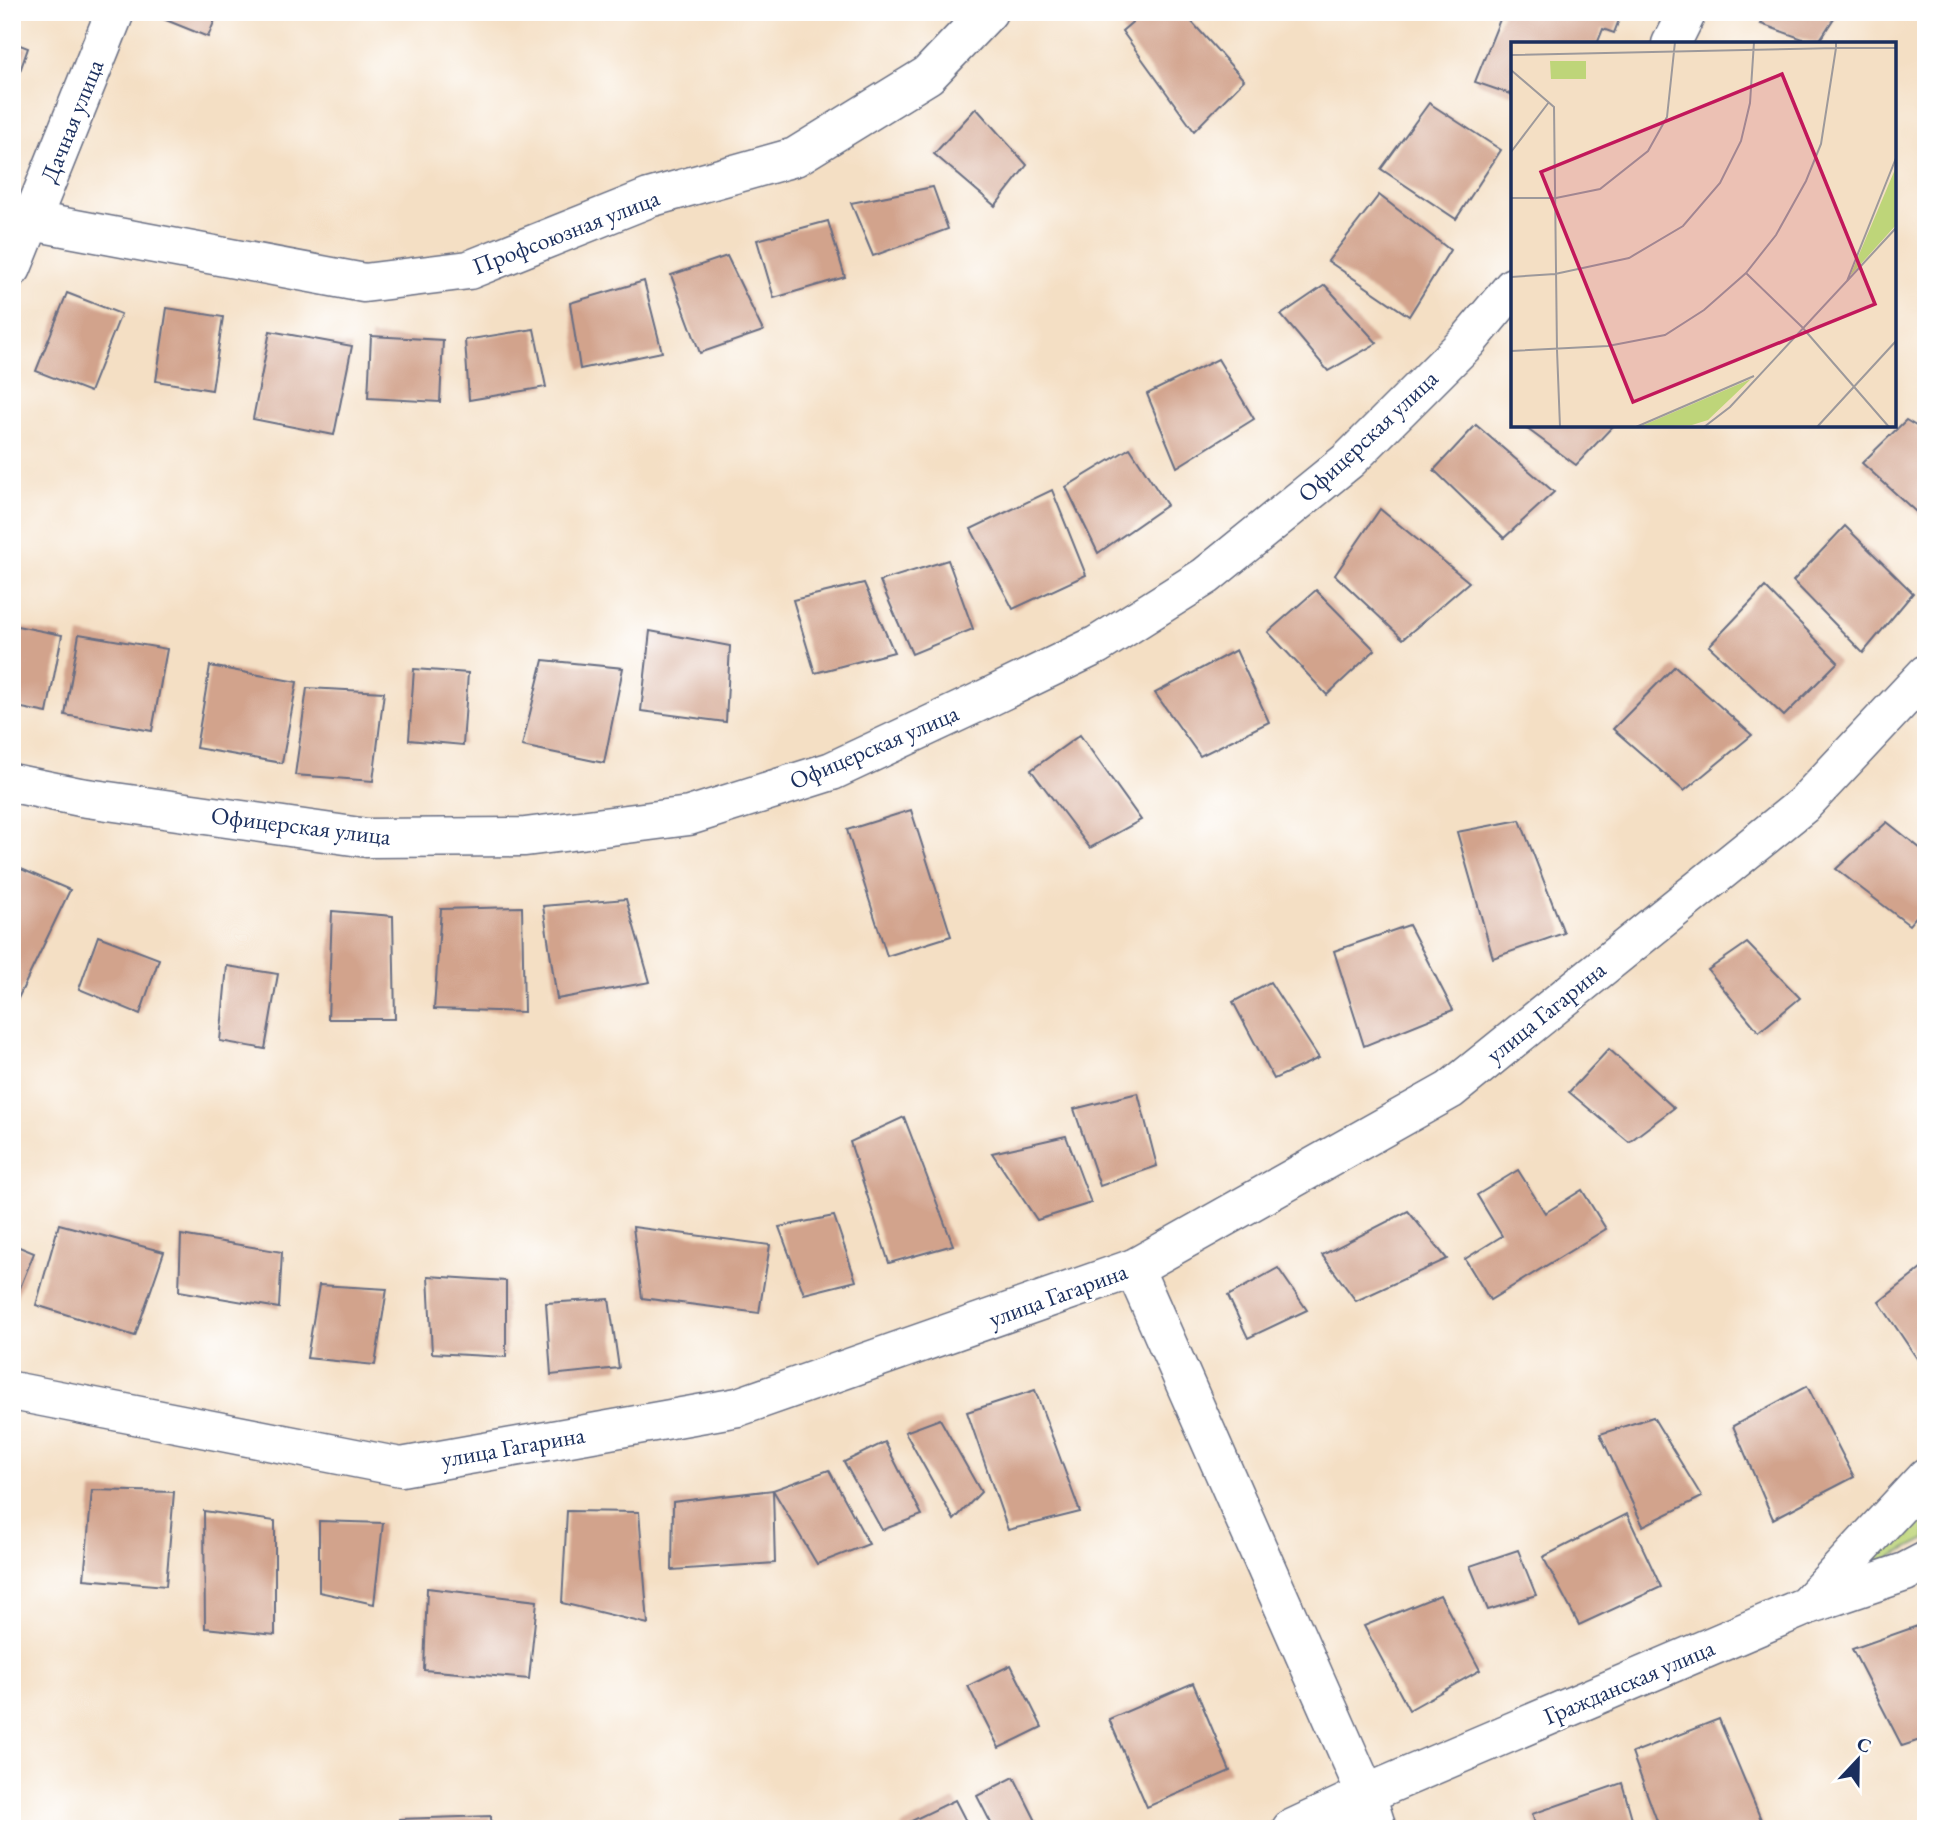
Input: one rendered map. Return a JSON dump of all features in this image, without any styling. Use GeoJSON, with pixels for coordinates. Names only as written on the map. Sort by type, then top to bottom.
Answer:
{"type":"FeatureCollection","features":[{"type":"Feature","properties":{"kind":"street","name":"Дачная улица"},"geometry":{"type":"LineString","coordinates":[[12,268],[22,217],[115,12]]}},
{"type":"Feature","properties":{"kind":"street","name":"Профсоюзная улица"},"geometry":{"type":"LineString","coordinates":[[22,217],[364,283],[469,270],[649,198],[795,157],[928,75],[988,12]]}},
{"type":"Feature","properties":{"kind":"street"},"geometry":{"type":"LineString","coordinates":[[1672,42],[1687,12]]}},
{"type":"Feature","properties":{"kind":"street","name":"Офицерская улица"},"geometry":{"type":"LineString","coordinates":[[12,783],[80,797],[367,838],[525,837],[690,816],[832,771],[1097,645],[1206,576],[1349,460],[1467,342],[1511,289]]}},
{"type":"Feature","properties":{"kind":"street","name":"улица Гагарина"},"geometry":{"type":"LineString","coordinates":[[12,1391],[401,1467],[738,1407],[1133,1269],[1450,1090],[1803,805],[1926,674]]}},
{"type":"Feature","properties":{"kind":"street"},"geometry":{"type":"LineString","coordinates":[[1133,1269],[1372,1811]]}},
{"type":"Feature","properties":{"kind":"street","name":"Гражданская улица"},"geometry":{"type":"LineString","coordinates":[[1291,1829],[1372,1811],[1806,1606],[1926,1477]]}},
{"type":"Feature","properties":{"kind":"street"},"geometry":{"type":"LineString","coordinates":[[1806,1606],[1905,1572],[1926,1561]]}},
{"type":"Feature","properties":{"kind":"green space"},"geometry":{"type":"Polygon","coordinates":[[[1926,1498],[1926,1539],[1843,1581],[1926,1498]]]}},
{"type":"Feature","properties":{"kind":"building"},"geometry":{"type":"Polygon","coordinates":[[[146,12],[218,12],[208,37],[146,12]]]}},
{"type":"Feature","properties":{"kind":"building"},"geometry":{"type":"Polygon","coordinates":[[[1144,12],[1183,12],[1244,80],[1194,131],[1122,31],[1144,12]]]}},
{"type":"Feature","properties":{"kind":"building"},"geometry":{"type":"Polygon","coordinates":[[[1503,12],[1622,12],[1614,33],[1603,29],[1598,42],[1511,42],[1511,94],[1475,82],[1503,12]]]}},
{"type":"Feature","properties":{"kind":"building"},"geometry":{"type":"Polygon","coordinates":[[[1768,12],[1838,12],[1818,42],[1761,24],[1768,12]]]}},
{"type":"Feature","properties":{"kind":"building"},"geometry":{"type":"Polygon","coordinates":[[[12,42],[28,48],[13,91],[12,91],[12,42]]]}},
{"type":"Feature","properties":{"kind":"building"},"geometry":{"type":"Polygon","coordinates":[[[1429,103],[1501,150],[1456,219],[1381,169],[1429,103]]]}},
{"type":"Feature","properties":{"kind":"building"},"geometry":{"type":"Polygon","coordinates":[[[976,108],[1027,165],[995,206],[934,154],[976,108]]]}},
{"type":"Feature","properties":{"kind":"building"},"geometry":{"type":"Polygon","coordinates":[[[933,187],[948,229],[873,256],[851,203],[933,187]]]}},
{"type":"Feature","properties":{"kind":"building"},"geometry":{"type":"Polygon","coordinates":[[[1379,195],[1450,250],[1409,316],[1328,261],[1379,195]]]}},
{"type":"Feature","properties":{"kind":"building"},"geometry":{"type":"Polygon","coordinates":[[[828,221],[845,277],[774,298],[757,240],[828,221]]]}},
{"type":"Feature","properties":{"kind":"building"},"geometry":{"type":"Polygon","coordinates":[[[727,256],[763,331],[700,353],[671,275],[727,256]]]}},
{"type":"Feature","properties":{"kind":"building"},"geometry":{"type":"Polygon","coordinates":[[[644,281],[662,352],[580,369],[570,303],[644,281]]]}},
{"type":"Feature","properties":{"kind":"building"},"geometry":{"type":"Polygon","coordinates":[[[1325,285],[1377,343],[1328,371],[1281,315],[1325,285]]]}},
{"type":"Feature","properties":{"kind":"building"},"geometry":{"type":"Polygon","coordinates":[[[67,293],[121,314],[90,392],[36,371],[67,293]]]}},
{"type":"Feature","properties":{"kind":"building"},"geometry":{"type":"Polygon","coordinates":[[[167,308],[223,317],[212,390],[156,381],[167,308]]]}},
{"type":"Feature","properties":{"kind":"building"},"geometry":{"type":"Polygon","coordinates":[[[534,329],[546,387],[469,400],[465,340],[534,329]]]}},
{"type":"Feature","properties":{"kind":"building"},"geometry":{"type":"Polygon","coordinates":[[[270,331],[352,346],[334,435],[253,419],[270,331]]]}},
{"type":"Feature","properties":{"kind":"building"},"geometry":{"type":"Polygon","coordinates":[[[371,336],[443,340],[440,402],[368,398],[371,336]]]}},
{"type":"Feature","properties":{"kind":"building"},"geometry":{"type":"Polygon","coordinates":[[[1218,359],[1254,419],[1177,467],[1147,394],[1218,359]]]}},
{"type":"Feature","properties":{"kind":"building"},"geometry":{"type":"Polygon","coordinates":[[[1906,420],[1926,432],[1926,521],[1862,463],[1906,420]]]}},
{"type":"Feature","properties":{"kind":"building"},"geometry":{"type":"Polygon","coordinates":[[[1476,425],[1554,492],[1504,538],[1434,470],[1476,425]]]}},
{"type":"Feature","properties":{"kind":"building"},"geometry":{"type":"Polygon","coordinates":[[[1525,427],[1612,427],[1576,465],[1525,427]]]}},
{"type":"Feature","properties":{"kind":"building"},"geometry":{"type":"Polygon","coordinates":[[[1130,448],[1167,505],[1098,553],[1066,487],[1130,448]]]}},
{"type":"Feature","properties":{"kind":"building"},"geometry":{"type":"Polygon","coordinates":[[[1052,490],[1086,575],[1013,609],[971,529],[1052,490]]]}},
{"type":"Feature","properties":{"kind":"building"},"geometry":{"type":"Polygon","coordinates":[[[1380,509],[1469,582],[1403,639],[1335,575],[1380,509]]]}},
{"type":"Feature","properties":{"kind":"building"},"geometry":{"type":"Polygon","coordinates":[[[1845,526],[1913,593],[1863,653],[1793,581],[1845,526]]]}},
{"type":"Feature","properties":{"kind":"building"},"geometry":{"type":"Polygon","coordinates":[[[948,560],[973,629],[912,654],[880,581],[948,560]]]}},
{"type":"Feature","properties":{"kind":"building"},"geometry":{"type":"Polygon","coordinates":[[[864,583],[894,652],[815,673],[793,600],[864,583]]]}},
{"type":"Feature","properties":{"kind":"building"},"geometry":{"type":"Polygon","coordinates":[[[1765,587],[1838,662],[1784,716],[1709,646],[1765,587]]]}},
{"type":"Feature","properties":{"kind":"building"},"geometry":{"type":"Polygon","coordinates":[[[1316,590],[1375,650],[1327,695],[1268,632],[1316,590]]]}},
{"type":"Feature","properties":{"kind":"building"},"geometry":{"type":"Polygon","coordinates":[[[12,625],[62,635],[47,713],[12,706],[12,625]]]}},
{"type":"Feature","properties":{"kind":"building"},"geometry":{"type":"Polygon","coordinates":[[[650,631],[730,646],[726,722],[641,711],[650,631]]]}},
{"type":"Feature","properties":{"kind":"building"},"geometry":{"type":"Polygon","coordinates":[[[79,634],[167,649],[152,731],[65,715],[79,634]]]}},
{"type":"Feature","properties":{"kind":"building"},"geometry":{"type":"Polygon","coordinates":[[[1236,650],[1269,722],[1200,756],[1155,693],[1236,650]]]}},
{"type":"Feature","properties":{"kind":"building"},"geometry":{"type":"Polygon","coordinates":[[[543,660],[623,668],[604,763],[522,746],[543,660]]]}},
{"type":"Feature","properties":{"kind":"building"},"geometry":{"type":"Polygon","coordinates":[[[210,666],[297,682],[282,763],[196,748],[210,666]]]}},
{"type":"Feature","properties":{"kind":"building"},"geometry":{"type":"Polygon","coordinates":[[[1675,666],[1752,735],[1684,791],[1613,729],[1675,666]]]}},
{"type":"Feature","properties":{"kind":"building"},"geometry":{"type":"Polygon","coordinates":[[[414,669],[468,673],[463,745],[409,740],[414,669]]]}},
{"type":"Feature","properties":{"kind":"building"},"geometry":{"type":"Polygon","coordinates":[[[307,688],[384,692],[373,781],[295,775],[307,688]]]}},
{"type":"Feature","properties":{"kind":"building"},"geometry":{"type":"Polygon","coordinates":[[[1080,735],[1141,820],[1090,848],[1031,770],[1080,735]]]}},
{"type":"Feature","properties":{"kind":"building"},"geometry":{"type":"Polygon","coordinates":[[[911,810],[951,936],[887,956],[847,830],[911,810]]]}},
{"type":"Feature","properties":{"kind":"building"},"geometry":{"type":"Polygon","coordinates":[[[1520,820],[1564,933],[1493,958],[1457,832],[1520,820]]]}},
{"type":"Feature","properties":{"kind":"building"},"geometry":{"type":"Polygon","coordinates":[[[1887,822],[1926,853],[1926,905],[1909,925],[1836,869],[1887,822]]]}},
{"type":"Feature","properties":{"kind":"building"},"geometry":{"type":"Polygon","coordinates":[[[12,865],[70,890],[12,1011],[12,865]]]}},
{"type":"Feature","properties":{"kind":"building"},"geometry":{"type":"Polygon","coordinates":[[[626,899],[650,982],[557,999],[543,906],[626,899]]]}},
{"type":"Feature","properties":{"kind":"building"},"geometry":{"type":"Polygon","coordinates":[[[522,907],[524,1012],[434,1009],[441,909],[522,907]]]}},
{"type":"Feature","properties":{"kind":"building"},"geometry":{"type":"Polygon","coordinates":[[[332,911],[393,916],[395,1019],[328,1019],[332,911]]]}},
{"type":"Feature","properties":{"kind":"building"},"geometry":{"type":"Polygon","coordinates":[[[1409,925],[1453,1010],[1364,1046],[1334,951],[1409,925]]]}},
{"type":"Feature","properties":{"kind":"building"},"geometry":{"type":"Polygon","coordinates":[[[98,936],[159,959],[140,1014],[79,989],[98,936]]]}},
{"type":"Feature","properties":{"kind":"building"},"geometry":{"type":"Polygon","coordinates":[[[1747,943],[1800,998],[1759,1032],[1708,970],[1747,943]]]}},
{"type":"Feature","properties":{"kind":"building"},"geometry":{"type":"Polygon","coordinates":[[[227,966],[278,974],[265,1049],[220,1041],[227,966]]]}},
{"type":"Feature","properties":{"kind":"building"},"geometry":{"type":"Polygon","coordinates":[[[1270,982],[1319,1058],[1274,1079],[1233,1002],[1270,982]]]}},
{"type":"Feature","properties":{"kind":"building"},"geometry":{"type":"Polygon","coordinates":[[[1609,1049],[1674,1108],[1629,1142],[1569,1092],[1609,1049]]]}},
{"type":"Feature","properties":{"kind":"building"},"geometry":{"type":"Polygon","coordinates":[[[1138,1093],[1157,1166],[1100,1186],[1074,1109],[1138,1093]]]}},
{"type":"Feature","properties":{"kind":"building"},"geometry":{"type":"Polygon","coordinates":[[[904,1117],[953,1245],[889,1263],[850,1142],[904,1117]]]}},
{"type":"Feature","properties":{"kind":"building"},"geometry":{"type":"Polygon","coordinates":[[[1066,1136],[1091,1203],[1037,1220],[992,1153],[1066,1136]]]}},
{"type":"Feature","properties":{"kind":"building"},"geometry":{"type":"Polygon","coordinates":[[[1518,1170],[1545,1213],[1582,1190],[1606,1229],[1490,1300],[1465,1259],[1502,1236],[1477,1195],[1518,1170]]]}},
{"type":"Feature","properties":{"kind":"building"},"geometry":{"type":"Polygon","coordinates":[[[1408,1211],[1447,1259],[1356,1301],[1322,1255],[1408,1211]]]}},
{"type":"Feature","properties":{"kind":"building"},"geometry":{"type":"Polygon","coordinates":[[[834,1216],[856,1281],[804,1294],[779,1227],[834,1216]]]}},
{"type":"Feature","properties":{"kind":"building"},"geometry":{"type":"Polygon","coordinates":[[[59,1224],[164,1252],[135,1336],[36,1305],[59,1224]]]}},
{"type":"Feature","properties":{"kind":"building"},"geometry":{"type":"Polygon","coordinates":[[[633,1227],[770,1245],[759,1313],[642,1298],[633,1227]]]}},
{"type":"Feature","properties":{"kind":"building"},"geometry":{"type":"Polygon","coordinates":[[[181,1235],[282,1252],[279,1308],[179,1291],[181,1235]]]}},
{"type":"Feature","properties":{"kind":"building"},"geometry":{"type":"Polygon","coordinates":[[[12,1244],[34,1253],[12,1308],[12,1244]]]}},
{"type":"Feature","properties":{"kind":"building"},"geometry":{"type":"Polygon","coordinates":[[[1926,1265],[1926,1372],[1879,1302],[1926,1265]]]}},
{"type":"Feature","properties":{"kind":"building"},"geometry":{"type":"Polygon","coordinates":[[[1278,1268],[1307,1310],[1248,1338],[1228,1296],[1278,1268]]]}},
{"type":"Feature","properties":{"kind":"building"},"geometry":{"type":"Polygon","coordinates":[[[428,1276],[506,1281],[506,1357],[432,1353],[428,1276]]]}},
{"type":"Feature","properties":{"kind":"building"},"geometry":{"type":"Polygon","coordinates":[[[319,1285],[387,1289],[375,1365],[307,1358],[319,1285]]]}},
{"type":"Feature","properties":{"kind":"building"},"geometry":{"type":"Polygon","coordinates":[[[609,1299],[619,1368],[551,1375],[546,1303],[609,1299]]]}},
{"type":"Feature","properties":{"kind":"building"},"geometry":{"type":"Polygon","coordinates":[[[1807,1386],[1854,1477],[1773,1519],[1733,1426],[1807,1386]]]}},
{"type":"Feature","properties":{"kind":"building"},"geometry":{"type":"Polygon","coordinates":[[[1035,1390],[1080,1512],[1008,1530],[967,1412],[1035,1390]]]}},
{"type":"Feature","properties":{"kind":"building"},"geometry":{"type":"Polygon","coordinates":[[[1653,1417],[1702,1497],[1643,1526],[1600,1434],[1653,1417]]]}},
{"type":"Feature","properties":{"kind":"building"},"geometry":{"type":"Polygon","coordinates":[[[940,1419],[981,1492],[954,1520],[905,1432],[940,1419]]]}},
{"type":"Feature","properties":{"kind":"building"},"geometry":{"type":"Polygon","coordinates":[[[885,1442],[922,1515],[882,1530],[844,1462],[885,1442]]]}},
{"type":"Feature","properties":{"kind":"building"},"geometry":{"type":"Polygon","coordinates":[[[829,1470],[869,1544],[817,1564],[773,1490],[829,1470]]]}},
{"type":"Feature","properties":{"kind":"building"},"geometry":{"type":"Polygon","coordinates":[[[92,1490],[174,1492],[166,1586],[84,1579],[92,1490]]]}},
{"type":"Feature","properties":{"kind":"building"},"geometry":{"type":"Polygon","coordinates":[[[773,1490],[775,1563],[672,1570],[673,1502],[773,1490]]]}},
{"type":"Feature","properties":{"kind":"building"},"geometry":{"type":"Polygon","coordinates":[[[204,1511],[275,1521],[275,1635],[205,1628],[204,1511]]]}},
{"type":"Feature","properties":{"kind":"building"},"geometry":{"type":"Polygon","coordinates":[[[567,1511],[639,1512],[648,1624],[562,1603],[567,1511]]]}},
{"type":"Feature","properties":{"kind":"building"},"geometry":{"type":"Polygon","coordinates":[[[1627,1514],[1661,1587],[1579,1625],[1543,1557],[1627,1514]]]}},
{"type":"Feature","properties":{"kind":"building"},"geometry":{"type":"Polygon","coordinates":[[[319,1521],[383,1523],[374,1604],[319,1592],[319,1521]]]}},
{"type":"Feature","properties":{"kind":"building"},"geometry":{"type":"Polygon","coordinates":[[[1518,1550],[1536,1595],[1488,1610],[1470,1566],[1518,1550]]]}},
{"type":"Feature","properties":{"kind":"building"},"geometry":{"type":"Polygon","coordinates":[[[427,1588],[537,1601],[529,1679],[424,1670],[427,1588]]]}},
{"type":"Feature","properties":{"kind":"building"},"geometry":{"type":"Polygon","coordinates":[[[1440,1595],[1480,1670],[1409,1710],[1364,1626],[1440,1595]]]}},
{"type":"Feature","properties":{"kind":"building"},"geometry":{"type":"Polygon","coordinates":[[[1926,1623],[1926,1738],[1902,1746],[1852,1649],[1926,1623]]]}},
{"type":"Feature","properties":{"kind":"building"},"geometry":{"type":"Polygon","coordinates":[[[1011,1665],[1042,1727],[999,1748],[968,1686],[1011,1665]]]}},
{"type":"Feature","properties":{"kind":"building"},"geometry":{"type":"Polygon","coordinates":[[[1193,1683],[1230,1771],[1147,1807],[1109,1719],[1193,1683]]]}},
{"type":"Feature","properties":{"kind":"building"},"geometry":{"type":"Polygon","coordinates":[[[1719,1719],[1765,1829],[1660,1829],[1632,1753],[1719,1719]]]}},
{"type":"Feature","properties":{"kind":"building"},"geometry":{"type":"Polygon","coordinates":[[[1014,1777],[1039,1827],[1036,1829],[994,1829],[977,1796],[1014,1777]]]}},
{"type":"Feature","properties":{"kind":"building"},"geometry":{"type":"Polygon","coordinates":[[[1622,1783],[1635,1829],[1537,1829],[1532,1814],[1622,1783]]]}},
{"type":"Feature","properties":{"kind":"building"},"geometry":{"type":"Polygon","coordinates":[[[955,1800],[970,1829],[902,1829],[901,1826],[955,1800]]]}},
{"type":"Feature","properties":{"kind":"building"},"geometry":{"type":"Polygon","coordinates":[[[491,1816],[491,1829],[399,1829],[399,1819],[491,1816]]]}}]}
